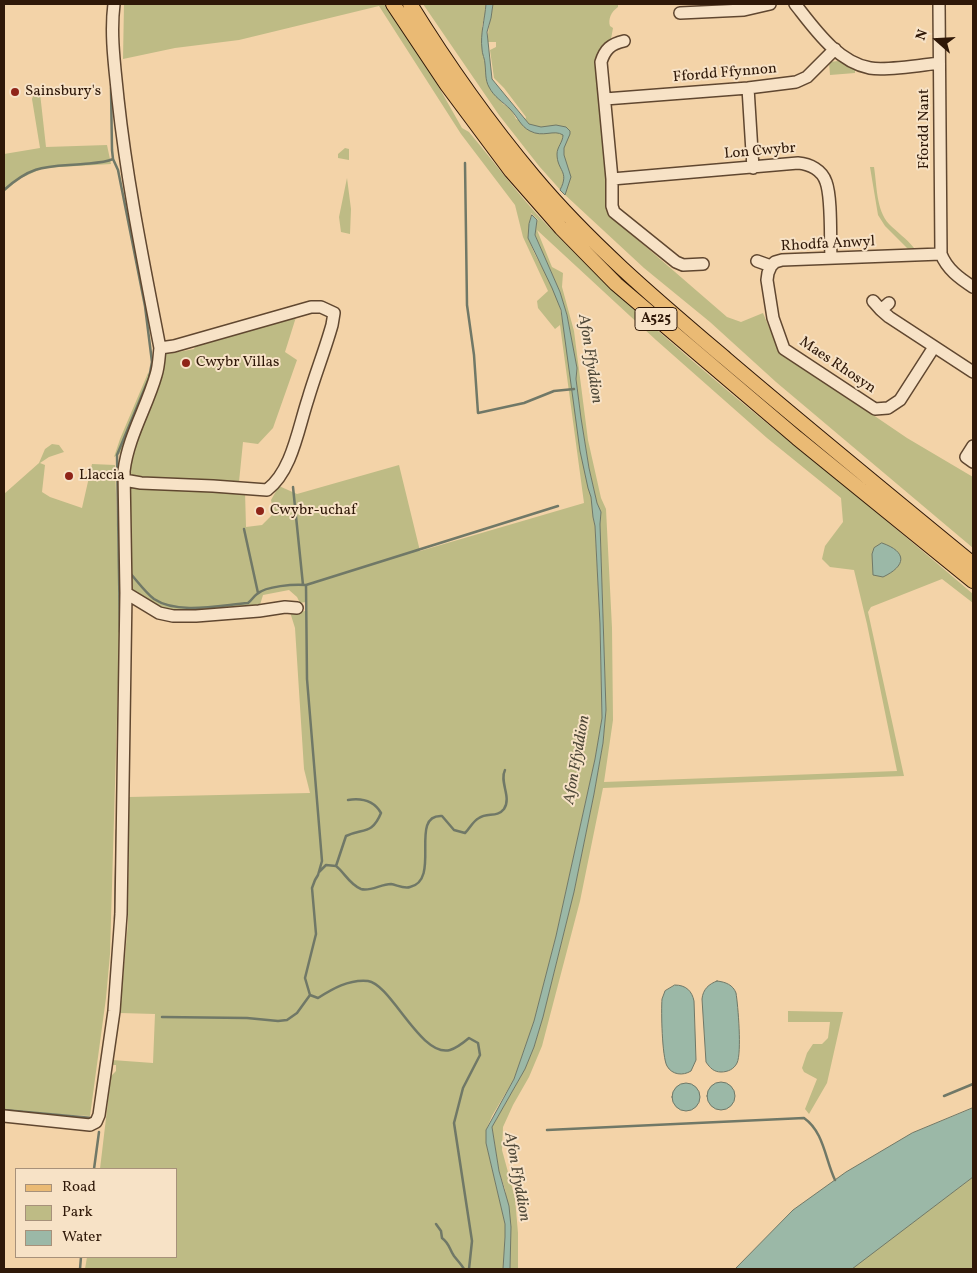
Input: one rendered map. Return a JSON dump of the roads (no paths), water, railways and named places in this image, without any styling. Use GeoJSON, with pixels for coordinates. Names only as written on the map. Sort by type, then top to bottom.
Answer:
{"type":"FeatureCollection","features":[{"type":"Feature","properties":{"kind":"main road","name":"A525"},"geometry":{"type":"LineString","coordinates":[[392,4],[447,85],[511,171],[561,228],[616,284],[797,438],[973,581]]}},
{"type":"Feature","properties":{"kind":"main road","name":"A525"},"geometry":{"type":"LineString","coordinates":[[410,4],[477,104],[534,177],[575,222],[628,275],[786,410],[973,564]]}},
{"type":"Feature","properties":{"kind":"street"},"geometry":{"type":"LineString","coordinates":[[4,1116],[90,1125],[96,1122],[99,1115],[114,1012],[121,914],[126,593],[125,460],[157,374],[160,348],[130,191],[120,120],[114,54],[114,4]]}},
{"type":"Feature","properties":{"kind":"street"},"geometry":{"type":"LineString","coordinates":[[690,4],[691,9],[700,12]]}},
{"type":"Feature","properties":{"kind":"street"},"geometry":{"type":"LineString","coordinates":[[680,13],[744,10],[770,4]]}},
{"type":"Feature","properties":{"kind":"street"},"geometry":{"type":"LineString","coordinates":[[795,4],[817,32],[835,49],[859,64],[870,68],[885,68],[939,63]]}},
{"type":"Feature","properties":{"kind":"street","name":"Ffordd Nant"},"geometry":{"type":"LineString","coordinates":[[939,4],[941,254]]}},
{"type":"Feature","properties":{"kind":"street"},"geometry":{"type":"LineString","coordinates":[[618,39],[603,54],[601,62],[614,212],[676,262],[697,266]]}},
{"type":"Feature","properties":{"kind":"street","name":"Ffordd Ffynnon"},"geometry":{"type":"LineString","coordinates":[[605,99],[748,88],[796,82],[807,77],[835,49]]}},
{"type":"Feature","properties":{"kind":"street"},"geometry":{"type":"LineString","coordinates":[[748,88],[753,168]]}},
{"type":"Feature","properties":{"kind":"street","name":"Lon Cwybr"},"geometry":{"type":"LineString","coordinates":[[612,179],[798,163],[808,164],[822,175],[826,182],[831,258]]}},
{"type":"Feature","properties":{"kind":"street"},"geometry":{"type":"LineString","coordinates":[[941,254],[945,264],[973,286]]}},
{"type":"Feature","properties":{"kind":"street","name":"Rhodfa Anwyl"},"geometry":{"type":"LineString","coordinates":[[774,318],[767,280],[771,266],[775,262],[782,260],[941,254]]}},
{"type":"Feature","properties":{"kind":"street"},"geometry":{"type":"LineString","coordinates":[[757,260],[771,266]]}},
{"type":"Feature","properties":{"kind":"street"},"geometry":{"type":"LineString","coordinates":[[873,301],[885,307],[934,347],[973,372]]}},
{"type":"Feature","properties":{"kind":"street"},"geometry":{"type":"LineString","coordinates":[[124,480],[141,483],[267,490],[272,487],[283,472],[296,442],[334,314],[321,307],[311,307],[174,346],[160,348]]}},
{"type":"Feature","properties":{"kind":"street","name":"Maes Rhosyn"},"geometry":{"type":"LineString","coordinates":[[774,318],[784,349],[874,409],[888,408],[900,400],[934,347]]}},
{"type":"Feature","properties":{"kind":"street"},"geometry":{"type":"LineString","coordinates":[[966,461],[973,446]]}},
{"type":"Feature","properties":{"kind":"street"},"geometry":{"type":"LineString","coordinates":[[126,593],[158,613],[173,616],[259,611],[285,607],[297,608]]}},
{"type":"Feature","properties":{"kind":"water"},"geometry":{"type":"Polygon","coordinates":[[[486,4],[493,4],[487,32],[492,79],[529,124],[541,127],[556,125],[566,127],[570,131],[564,148],[564,155],[571,177],[565,195],[560,190],[564,179],[557,154],[563,135],[560,133],[539,134],[527,129],[510,109],[493,94],[488,84],[482,51],[482,32],[486,4]]]}},
{"type":"Feature","properties":{"kind":"water"},"geometry":{"type":"Polygon","coordinates":[[[532,215],[537,220],[535,235],[560,292],[567,315],[577,368],[576,379],[589,468],[601,512],[606,710],[603,743],[574,892],[543,1017],[525,1069],[492,1127],[499,1171],[509,1206],[511,1227],[510,1269],[503,1269],[505,1224],[486,1143],[486,1130],[514,1079],[534,1021],[556,936],[595,759],[602,718],[600,624],[595,526],[591,497],[580,451],[561,310],[528,238],[532,215]]]}},
{"type":"Feature","properties":{"kind":"water"},"geometry":{"type":"Polygon","coordinates":[[[882,543],[896,551],[901,559],[900,564],[891,573],[883,577],[873,575],[872,554],[874,548],[882,543]]]}},
{"type":"Feature","properties":{"kind":"water"},"geometry":{"type":"Polygon","coordinates":[[[717,981],[729,984],[735,990],[739,1018],[737,1063],[724,1072],[714,1070],[706,1062],[702,999],[707,987],[717,981]]]}},
{"type":"Feature","properties":{"kind":"water"},"geometry":{"type":"Polygon","coordinates":[[[675,985],[688,989],[694,1001],[696,1060],[691,1071],[681,1074],[675,1073],[667,1066],[663,1044],[662,999],[665,991],[675,985]]]}},
{"type":"Feature","properties":{"kind":"water"},"geometry":{"type":"Polygon","coordinates":[[[721,1082],[731,1086],[735,1096],[731,1106],[721,1110],[711,1106],[707,1096],[711,1086],[721,1082]]]}},
{"type":"Feature","properties":{"kind":"water"},"geometry":{"type":"Polygon","coordinates":[[[686,1083],[696,1087],[700,1097],[696,1107],[686,1111],[676,1107],[672,1097],[676,1087],[686,1083]]]}},
{"type":"Feature","properties":{"kind":"water"},"geometry":{"type":"Polygon","coordinates":[[[973,1108],[973,1177],[852,1269],[735,1269],[793,1210],[846,1172],[912,1133],[973,1108]]]}},
{"type":"Feature","properties":{"kind":"waterway"},"geometry":{"type":"LineString","coordinates":[[111,88],[113,159]]}},
{"type":"Feature","properties":{"kind":"waterway"},"geometry":{"type":"LineString","coordinates":[[4,190],[23,175],[40,168],[98,163],[113,159],[118,170],[145,306],[152,362],[149,378],[117,455],[120,632]]}},
{"type":"Feature","properties":{"kind":"waterway"},"geometry":{"type":"LineString","coordinates":[[465,163],[467,305],[474,355],[478,413],[524,403],[554,391],[574,389]]}},
{"type":"Feature","properties":{"kind":"waterway"},"geometry":{"type":"LineString","coordinates":[[293,487],[303,585]]}},
{"type":"Feature","properties":{"kind":"waterway"},"geometry":{"type":"LineString","coordinates":[[130,573],[154,599],[175,607],[200,608],[248,603],[261,591],[273,587],[306,585],[558,506]]}},
{"type":"Feature","properties":{"kind":"waterway"},"geometry":{"type":"LineString","coordinates":[[244,529],[258,593]]}},
{"type":"Feature","properties":{"kind":"waterway"},"geometry":{"type":"LineString","coordinates":[[306,585],[307,679],[322,861],[312,888],[316,934],[305,978],[310,995],[318,998],[348,983],[368,981],[377,985],[386,994],[428,1043],[439,1049],[450,1050],[469,1038],[478,1043],[480,1055],[463,1088],[454,1123],[472,1241],[469,1269]]}},
{"type":"Feature","properties":{"kind":"waterway"},"geometry":{"type":"LineString","coordinates":[[336,866],[354,885],[364,890],[391,884],[410,887],[419,882],[424,873],[427,825],[432,818],[442,816],[454,830],[465,833],[482,816],[501,812],[507,800],[503,779],[505,770]]}},
{"type":"Feature","properties":{"kind":"waterway"},"geometry":{"type":"LineString","coordinates":[[319,872],[326,865],[336,866],[346,836],[367,830],[374,825],[381,813],[367,801],[358,799],[348,800]]}},
{"type":"Feature","properties":{"kind":"waterway"},"geometry":{"type":"LineString","coordinates":[[115,919],[117,830]]}},
{"type":"Feature","properties":{"kind":"waterway"},"geometry":{"type":"LineString","coordinates":[[162,1017],[287,1020],[297,1013],[310,995]]}},
{"type":"Feature","properties":{"kind":"waterway"},"geometry":{"type":"LineString","coordinates":[[944,1096],[973,1084]]}},
{"type":"Feature","properties":{"kind":"waterway"},"geometry":{"type":"LineString","coordinates":[[4,1110],[92,1118]]}},
{"type":"Feature","properties":{"kind":"waterway"},"geometry":{"type":"LineString","coordinates":[[547,1130],[804,1118],[811,1124],[820,1138],[835,1180]]}},
{"type":"Feature","properties":{"kind":"waterway"},"geometry":{"type":"LineString","coordinates":[[94,1168],[99,1132]]}},
{"type":"Feature","properties":{"kind":"waterway"},"geometry":{"type":"LineString","coordinates":[[436,1224],[441,1231],[442,1238],[447,1242],[454,1256],[464,1269]]}},
{"type":"Feature","properties":{"kind":"waterway"},"geometry":{"type":"LineString","coordinates":[[80,1269],[81,1258]]}},
{"type":"Feature","properties":{"kind":"place","name":"Sainsbury's"},"geometry":{"type":"Point","coordinates":[15,92]}},
{"type":"Feature","properties":{"kind":"place","name":"Cwybr Villas"},"geometry":{"type":"Point","coordinates":[186,363]}},
{"type":"Feature","properties":{"kind":"place","name":"Llaccia"},"geometry":{"type":"Point","coordinates":[69,476]}},
{"type":"Feature","properties":{"kind":"place","name":"Cwybr-uchaf"},"geometry":{"type":"Point","coordinates":[260,511]}},
{"type":"Feature","properties":{"kind":"water label","name":"Afon Ffyddion"},"geometry":{"type":"Point","coordinates":[589,359]}},
{"type":"Feature","properties":{"kind":"water label","name":"Afon Ffyddion"},"geometry":{"type":"Point","coordinates":[578,760]}},
{"type":"Feature","properties":{"kind":"water label","name":"Afon Ffyddion"},"geometry":{"type":"Point","coordinates":[516,1177]}}]}
